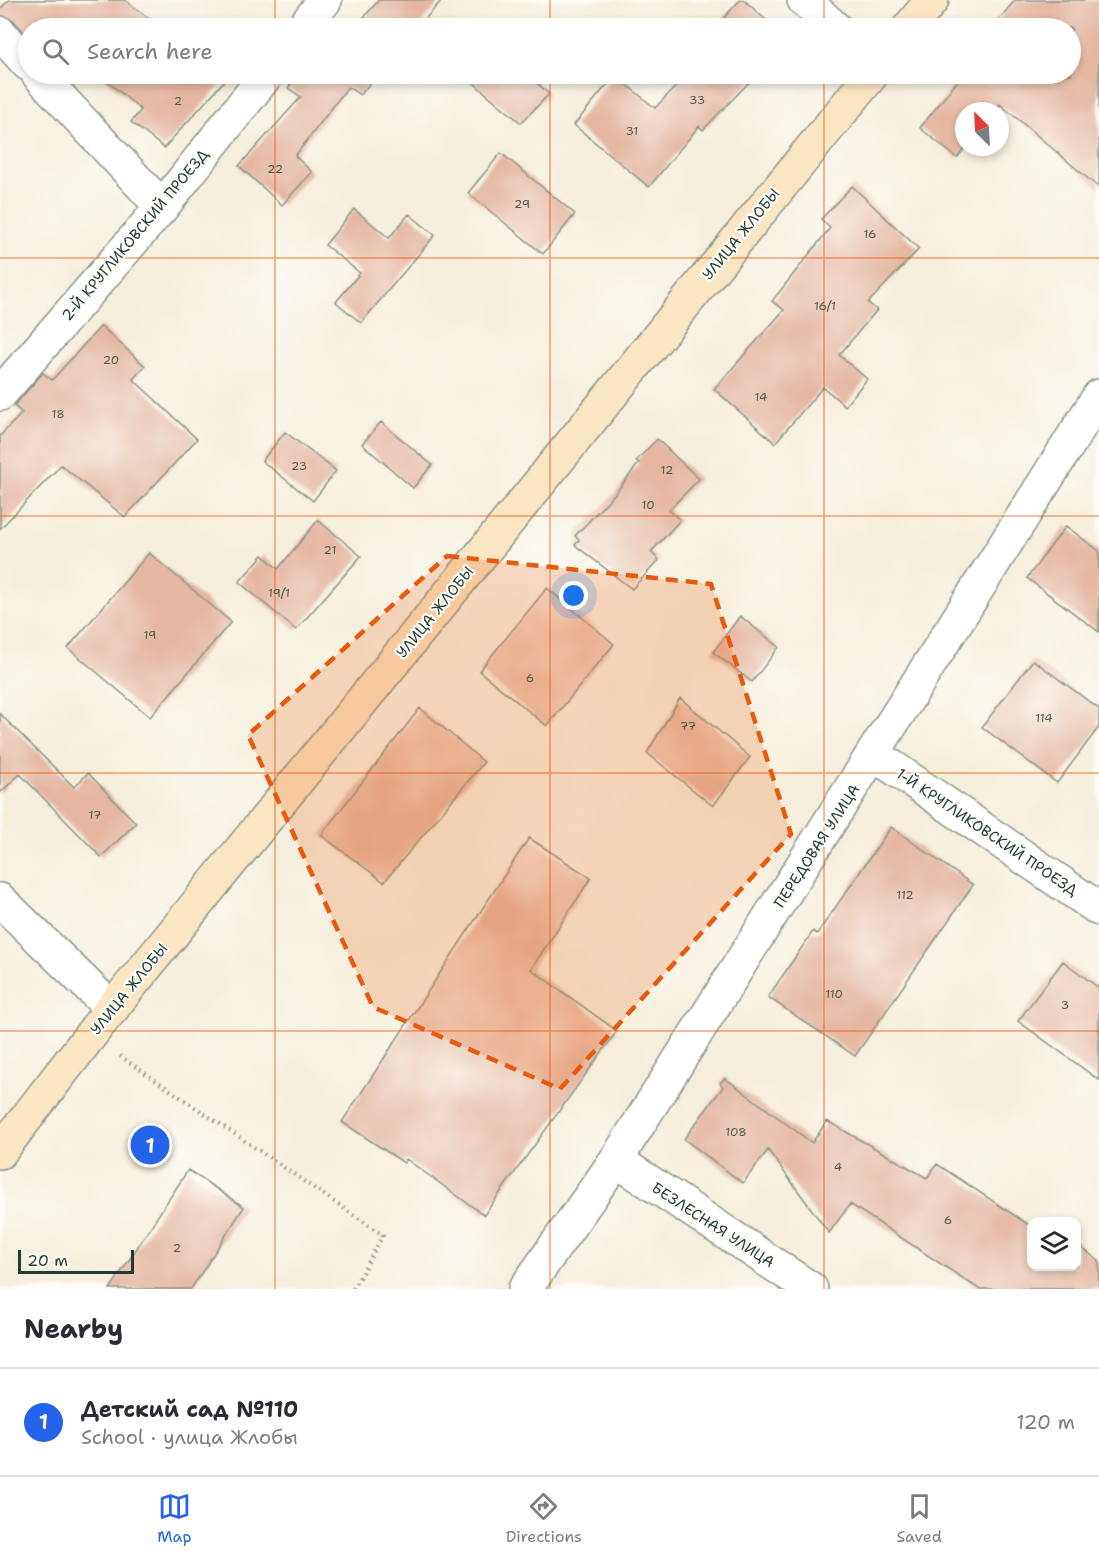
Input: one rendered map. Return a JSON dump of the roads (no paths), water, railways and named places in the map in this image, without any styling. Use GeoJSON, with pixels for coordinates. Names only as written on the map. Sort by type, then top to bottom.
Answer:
{"type":"FeatureCollection","features":[{"type":"Feature","properties":{"kind":"street"},"geometry":{"type":"LineString","coordinates":[[311,18],[325,0]]}},
{"type":"Feature","properties":{"kind":"street"},"geometry":{"type":"LineString","coordinates":[[804,0],[824,18]]}},
{"type":"Feature","properties":{"kind":"street"},"geometry":{"type":"LineString","coordinates":[[917,18],[932,0]]}},
{"type":"Feature","properties":{"kind":"street"},"geometry":{"type":"LineString","coordinates":[[0,33],[18,53]]}},
{"type":"Feature","properties":{"kind":"street"},"geometry":{"type":"LineString","coordinates":[[47,84],[162,207]]}},
{"type":"Feature","properties":{"kind":"street","name":"2-Й КРУГЛИКОВСКИЙ ПРОЕЗД"},"geometry":{"type":"LineString","coordinates":[[0,394],[162,207],[259,84]]}},
{"type":"Feature","properties":{"kind":"street","name":"УЛИЦА ЖЛОБЫ"},"geometry":{"type":"LineString","coordinates":[[0,1152],[111,1009],[864,84]]}},
{"type":"Feature","properties":{"kind":"street","name":"ПЕРЕДОВАЯ УЛИЦА"},"geometry":{"type":"LineString","coordinates":[[525,1289],[616,1160],[1099,396]]}},
{"type":"Feature","properties":{"kind":"street","name":"1-Й КРУГЛИКОВСКИЙ ПРОЕЗД"},"geometry":{"type":"LineString","coordinates":[[874,755],[1099,909]]}},
{"type":"Feature","properties":{"kind":"street"},"geometry":{"type":"LineString","coordinates":[[0,900],[111,1009]]}},
{"type":"Feature","properties":{"kind":"street","name":"БЕЗЛЕСНАЯ УЛИЦА"},"geometry":{"type":"LineString","coordinates":[[616,1160],[811,1289]]}},
{"type":"Feature","properties":{"kind":"place","name":"Детский сад №110"},"geometry":{"type":"Point","coordinates":[150,1145]}}]}
